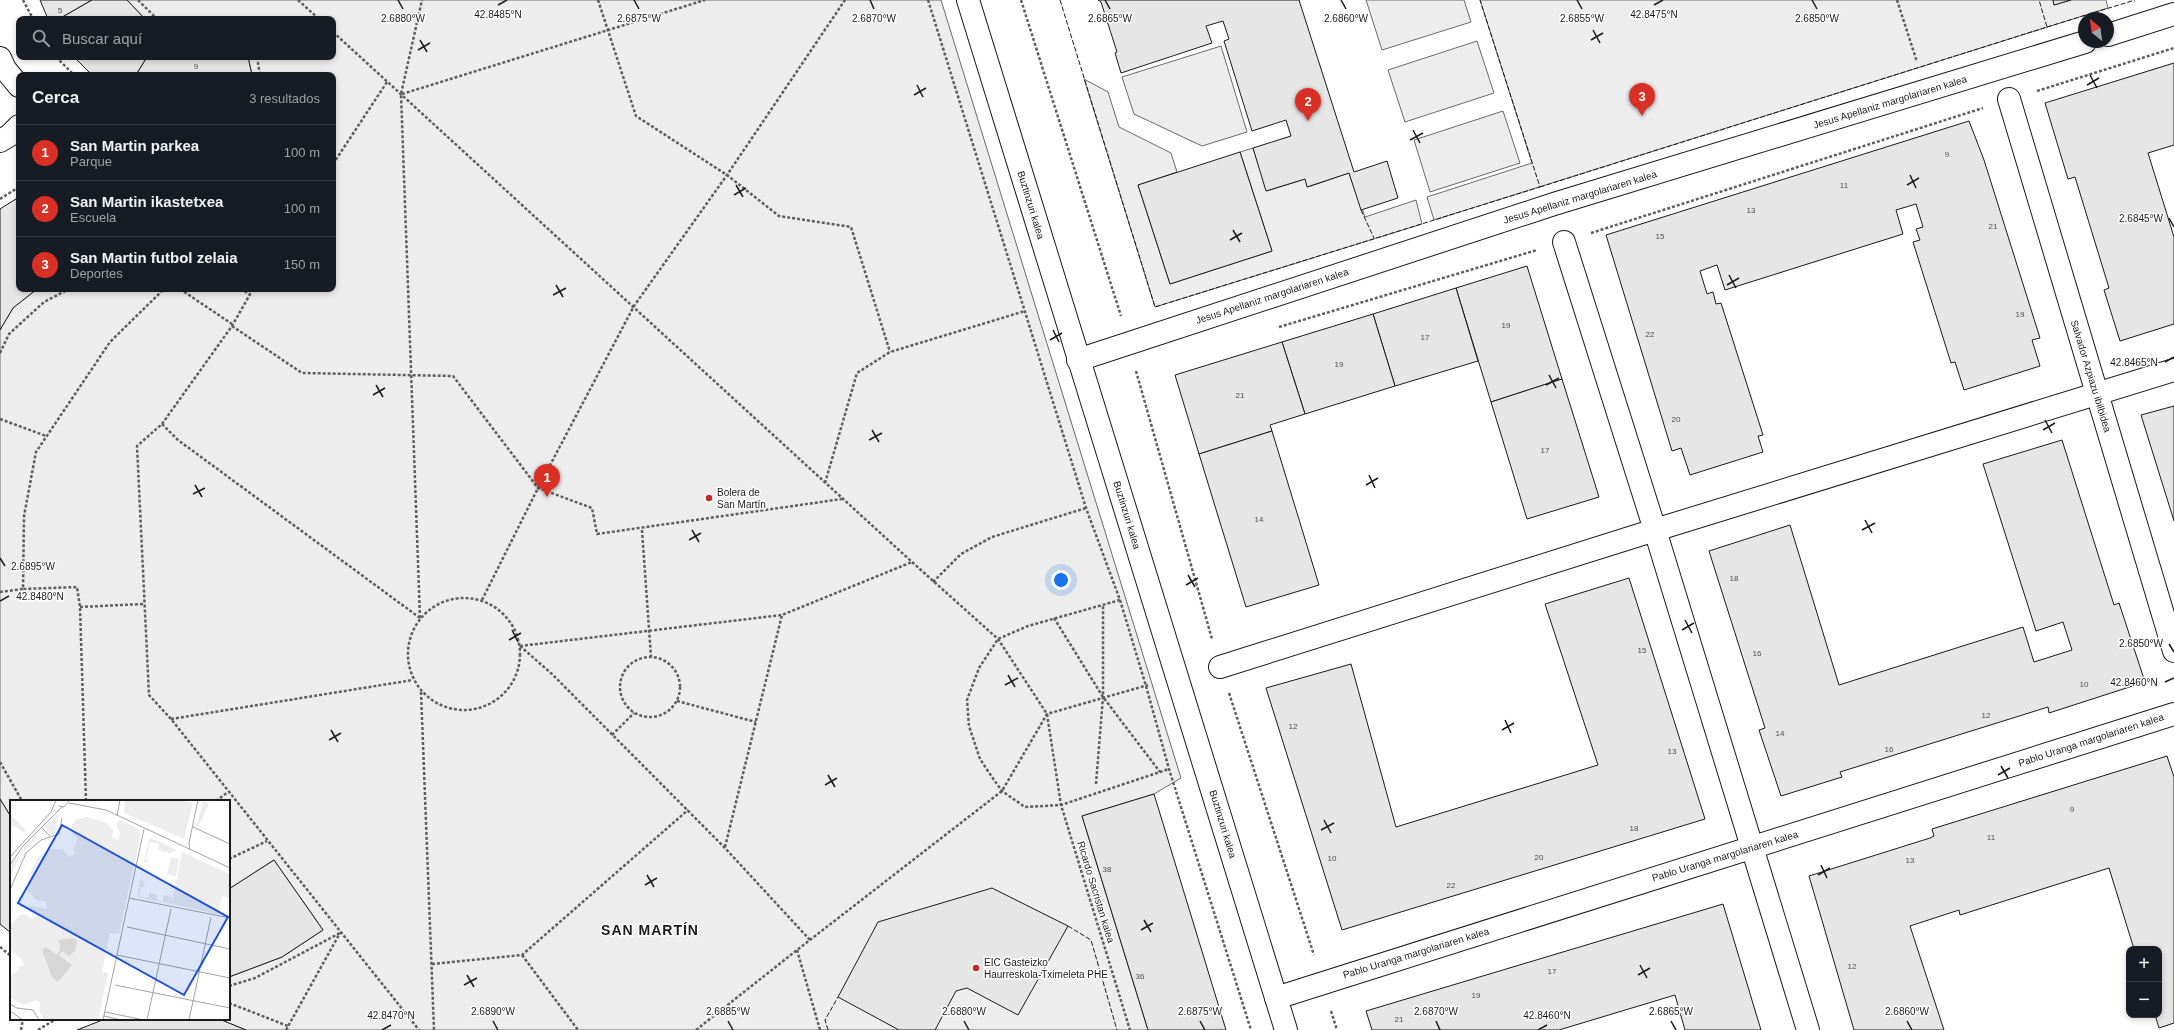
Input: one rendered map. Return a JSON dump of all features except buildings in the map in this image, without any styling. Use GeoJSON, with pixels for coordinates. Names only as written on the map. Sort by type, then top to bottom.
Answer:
{"type":"FeatureCollection","features":[{"type":"Feature","properties":{"kind":"street","name":"Buztinzuri kalea"},"geometry":{"type":"LineString","coordinates":[[968,0],[1286,1030]]}},
{"type":"Feature","properties":{"kind":"street"},"geometry":{"type":"LineString","coordinates":[[2114,33],[2174,14]]}},
{"type":"Feature","properties":{"kind":"street","name":"Jesus Apellaniz margolariaren kalea"},"geometry":{"type":"LineString","coordinates":[[1078,360],[1554,204],[2078,44]]}},
{"type":"Feature","properties":{"kind":"street"},"geometry":{"type":"LineString","coordinates":[[0,58],[5,69],[16,82]]}},
{"type":"Feature","properties":{"kind":"street","name":"Salvador Azpiazu ibilbidea"},"geometry":{"type":"LineString","coordinates":[[2009,99],[2174,651]]}},
{"type":"Feature","properties":{"kind":"street"},"geometry":{"type":"LineString","coordinates":[[0,141],[16,129]]}},
{"type":"Feature","properties":{"kind":"street"},"geometry":{"type":"LineString","coordinates":[[1564,242],[1655,530],[1808,1030]]}},
{"type":"Feature","properties":{"kind":"street"},"geometry":{"type":"LineString","coordinates":[[1220,667],[1655,530],[2174,370]]}},
{"type":"Feature","properties":{"kind":"street","name":"Pablo Uranga margolariaren kalea"},"geometry":{"type":"LineString","coordinates":[[1276,998],[2174,714]]}},
{"type":"Feature","properties":{"kind":"path"},"geometry":{"type":"LineString","coordinates":[[23,0],[31,16]]}},
{"type":"Feature","properties":{"kind":"path"},"geometry":{"type":"LineString","coordinates":[[138,0],[154,16]]}},
{"type":"Feature","properties":{"kind":"path"},"geometry":{"type":"LineString","coordinates":[[298,0],[316,16]]}},
{"type":"Feature","properties":{"kind":"path"},"geometry":{"type":"LineString","coordinates":[[420,618],[413,377],[401,94],[422,0]]}},
{"type":"Feature","properties":{"kind":"path"},"geometry":{"type":"LineString","coordinates":[[598,0],[636,116],[727,175],[779,216],[851,227],[890,352]]}},
{"type":"Feature","properties":{"kind":"path"},"geometry":{"type":"LineString","coordinates":[[401,94],[609,31],[705,0]]}},
{"type":"Feature","properties":{"kind":"path"},"geometry":{"type":"LineString","coordinates":[[482,600],[538,488],[634,306],[727,175],[845,0]]}},
{"type":"Feature","properties":{"kind":"path"},"geometry":{"type":"LineString","coordinates":[[928,0],[1086,508],[1120,600],[1169,769],[1250,1030]]}},
{"type":"Feature","properties":{"kind":"path"},"geometry":{"type":"LineString","coordinates":[[1021,0],[1123,322]]}},
{"type":"Feature","properties":{"kind":"path"},"geometry":{"type":"LineString","coordinates":[[1897,0],[1918,68]]}},
{"type":"Feature","properties":{"kind":"path"},"geometry":{"type":"LineString","coordinates":[[336,35],[634,306],[842,499],[998,639],[1047,714]]}},
{"type":"Feature","properties":{"kind":"path"},"geometry":{"type":"LineString","coordinates":[[1273,329],[1564,242],[2009,99],[2174,48]]}},
{"type":"Feature","properties":{"kind":"path"},"geometry":{"type":"LineString","coordinates":[[59,60],[71,72]]}},
{"type":"Feature","properties":{"kind":"path"},"geometry":{"type":"LineString","coordinates":[[258,60],[260,72]]}},
{"type":"Feature","properties":{"kind":"path"},"geometry":{"type":"LineString","coordinates":[[336,159],[387,82]]}},
{"type":"Feature","properties":{"kind":"path"},"geometry":{"type":"LineString","coordinates":[[0,199],[16,189]]}},
{"type":"Feature","properties":{"kind":"path"},"geometry":{"type":"LineString","coordinates":[[0,353],[10,334],[44,302],[64,292]]}},
{"type":"Feature","properties":{"kind":"path"},"geometry":{"type":"LineString","coordinates":[[23,589],[24,516],[36,452],[110,342],[161,292]]}},
{"type":"Feature","properties":{"kind":"path"},"geometry":{"type":"LineString","coordinates":[[184,292],[302,373],[413,377],[453,376],[538,488],[592,508],[597,534],[842,499]]}},
{"type":"Feature","properties":{"kind":"path"},"geometry":{"type":"LineString","coordinates":[[246,292],[250,294],[232,325],[162,424],[137,446],[143,604],[149,696],[171,719],[340,933],[419,1030]]}},
{"type":"Feature","properties":{"kind":"path"},"geometry":{"type":"LineString","coordinates":[[825,483],[857,373],[890,352],[1025,311]]}},
{"type":"Feature","properties":{"kind":"path"},"geometry":{"type":"LineString","coordinates":[[1135,370],[1143,368]]}},
{"type":"Feature","properties":{"kind":"path"},"geometry":{"type":"LineString","coordinates":[[0,419],[46,436]]}},
{"type":"Feature","properties":{"kind":"path"},"geometry":{"type":"LineString","coordinates":[[162,424],[178,440],[420,618]]}},
{"type":"Feature","properties":{"kind":"path"},"geometry":{"type":"LineString","coordinates":[[933,582],[961,554],[992,537],[1086,508]]}},
{"type":"Feature","properties":{"kind":"path"},"geometry":{"type":"LineString","coordinates":[[642,530],[651,657]]}},
{"type":"Feature","properties":{"kind":"path"},"geometry":{"type":"LineString","coordinates":[[520,646],[782,615],[912,562]]}},
{"type":"Feature","properties":{"kind":"path"},"geometry":{"type":"LineString","coordinates":[[0,592],[23,589],[77,587],[80,607],[86,800]]}},
{"type":"Feature","properties":{"kind":"path"},"geometry":{"type":"LineString","coordinates":[[465,597],[482,600],[500,611],[513,626],[520,646],[518,670],[507,691],[487,705],[464,710],[441,706],[421,692],[413,680],[407,659],[409,637],[420,618],[433,607],[448,599],[465,597]]}},
{"type":"Feature","properties":{"kind":"path"},"geometry":{"type":"LineString","coordinates":[[1120,600],[1028,626],[998,639],[979,668],[967,700],[969,726],[980,760],[1002,792],[1025,807],[1061,806],[1169,769]]}},
{"type":"Feature","properties":{"kind":"path"},"geometry":{"type":"LineString","coordinates":[[80,607],[143,604]]}},
{"type":"Feature","properties":{"kind":"path"},"geometry":{"type":"LineString","coordinates":[[1096,784],[1103,697],[1103,605]]}},
{"type":"Feature","properties":{"kind":"path"},"geometry":{"type":"LineString","coordinates":[[725,848],[782,615]]}},
{"type":"Feature","properties":{"kind":"path"},"geometry":{"type":"LineString","coordinates":[[1054,618],[1103,697],[1160,772]]}},
{"type":"Feature","properties":{"kind":"path"},"geometry":{"type":"LineString","coordinates":[[520,646],[552,674],[688,810],[810,940]]}},
{"type":"Feature","properties":{"kind":"path"},"geometry":{"type":"LineString","coordinates":[[651,657],[666,661],[676,672],[680,686],[677,701],[666,713],[650,718],[634,713],[621,698],[620,678],[632,662],[651,657]]}},
{"type":"Feature","properties":{"kind":"path"},"geometry":{"type":"LineString","coordinates":[[171,719],[413,680]]}},
{"type":"Feature","properties":{"kind":"path"},"geometry":{"type":"LineString","coordinates":[[696,1030],[1002,792],[1047,714],[1146,686]]}},
{"type":"Feature","properties":{"kind":"path"},"geometry":{"type":"LineString","coordinates":[[421,692],[434,1030]]}},
{"type":"Feature","properties":{"kind":"path"},"geometry":{"type":"LineString","coordinates":[[677,701],[756,722]]}},
{"type":"Feature","properties":{"kind":"path"},"geometry":{"type":"LineString","coordinates":[[612,735],[634,713]]}},
{"type":"Feature","properties":{"kind":"path","name":"Ricardo Sacristan kalea"},"geometry":{"type":"LineString","coordinates":[[1047,714],[1061,806],[1130,1030]]}},
{"type":"Feature","properties":{"kind":"path"},"geometry":{"type":"LineString","coordinates":[[0,762],[21,800]]}},
{"type":"Feature","properties":{"kind":"path"},"geometry":{"type":"LineString","coordinates":[[217,800],[228,792]]}},
{"type":"Feature","properties":{"kind":"path"},"geometry":{"type":"LineString","coordinates":[[432,964],[522,955],[688,810]]}},
{"type":"Feature","properties":{"kind":"path"},"geometry":{"type":"LineString","coordinates":[[230,859],[267,841]]}},
{"type":"Feature","properties":{"kind":"path"},"geometry":{"type":"LineString","coordinates":[[230,986],[255,978],[340,933]]}},
{"type":"Feature","properties":{"kind":"path"},"geometry":{"type":"LineString","coordinates":[[286,1030],[340,933]]}},
{"type":"Feature","properties":{"kind":"path"},"geometry":{"type":"LineString","coordinates":[[0,947],[10,955]]}},
{"type":"Feature","properties":{"kind":"path"},"geometry":{"type":"LineString","coordinates":[[797,950],[820,1030]]}},
{"type":"Feature","properties":{"kind":"path"},"geometry":{"type":"LineString","coordinates":[[522,955],[578,1030]]}},
{"type":"Feature","properties":{"kind":"path"},"geometry":{"type":"LineString","coordinates":[[230,1003],[289,1026]]}},
{"type":"Feature","properties":{"kind":"path"},"geometry":{"type":"LineString","coordinates":[[21,1030],[24,1020]]}},
{"type":"Feature","properties":{"kind":"path"},"geometry":{"type":"LineString","coordinates":[[38,1030],[54,1020]]}},
{"type":"Feature","properties":{"kind":"shaded area"},"geometry":{"type":"Polygon","coordinates":[[[127,0],[941,0],[1181,778],[1154,794],[1082,816],[1148,1030],[246,1030],[221,1020],[230,1020],[230,977],[282,957],[323,930],[274,860],[230,888],[230,800],[10,800],[10,815],[0,799],[0,330],[13,308],[33,292],[336,292],[336,72],[251,72],[249,60],[336,60],[336,16],[142,16],[127,0]]]}},
{"type":"Feature","properties":{"kind":"shaded area"},"geometry":{"type":"Polygon","coordinates":[[[1366,0],[1464,0],[1471,22],[1382,50],[1366,0]]]}},
{"type":"Feature","properties":{"kind":"shaded area"},"geometry":{"type":"Polygon","coordinates":[[[1480,0],[2053,0],[2054,5],[2071,0],[2106,0],[2108,8],[2095,12],[2078,12],[2078,17],[1434,220],[1427,197],[1532,163],[1480,0]]]}},
{"type":"Feature","properties":{"kind":"shaded area"},"geometry":{"type":"Polygon","coordinates":[[[1477,41],[1494,93],[1405,122],[1388,70],[1477,41]]]}},
{"type":"Feature","properties":{"kind":"shaded area"},"geometry":{"type":"Polygon","coordinates":[[[1221,46],[1247,132],[1202,146],[1134,114],[1122,77],[1221,46]]]}},
{"type":"Feature","properties":{"kind":"shaded area"},"geometry":{"type":"Polygon","coordinates":[[[1084,79],[1108,92],[1119,127],[1171,153],[1177,172],[1138,185],[1170,284],[1272,251],[1240,152],[1253,148],[1267,191],[1305,179],[1308,187],[1349,173],[1365,217],[1416,200],[1422,224],[1155,307],[1084,79]]]}},
{"type":"Feature","properties":{"kind":"shaded area"},"geometry":{"type":"Polygon","coordinates":[[[1503,111],[1520,163],[1430,192],[1414,140],[1503,111]]]}},
{"type":"Feature","properties":{"kind":"fence"},"geometry":{"type":"LineString","coordinates":[[1060,0],[1155,307],[1540,187],[1480,0]]}},
{"type":"Feature","properties":{"kind":"fence"},"geometry":{"type":"LineString","coordinates":[[1540,187],[2047,27],[2039,0]]}},
{"type":"Feature","properties":{"kind":"fence"},"geometry":{"type":"LineString","coordinates":[[2047,27],[2135,0]]}},
{"type":"Feature","properties":{"kind":"fence"},"geometry":{"type":"LineString","coordinates":[[1361,210],[1374,238]]}},
{"type":"Feature","properties":{"kind":"fence"},"geometry":{"type":"LineString","coordinates":[[1068,926],[1091,940],[1117,1030]]}},
{"type":"Feature","properties":{"kind":"fence"},"geometry":{"type":"LineString","coordinates":[[828,1030],[825,1020],[838,997]]}},
{"type":"Feature","properties":{"kind":"place","name":"San Martin futbol zelaia"},"geometry":{"type":"Point","coordinates":[1642,116]}},
{"type":"Feature","properties":{"kind":"place","name":"San Martin ikastetxea"},"geometry":{"type":"Point","coordinates":[1308,121]}},
{"type":"Feature","properties":{"kind":"place","name":"San Martin parkea"},"geometry":{"type":"Point","coordinates":[547,497]}},
{"type":"Feature","properties":{"kind":"place","name":"Bolera de San Martín"},"geometry":{"type":"Point","coordinates":[709,498]}},
{"type":"Feature","properties":{"kind":"place","name":"EIC Gasteizko Haurreskola-Tximeleta PHE"},"geometry":{"type":"Point","coordinates":[976,968]}},
{"type":"Feature","properties":{"kind":"district","name":"SAN MARTÍN"},"geometry":{"type":"Point","coordinates":[650,930]}}]}
